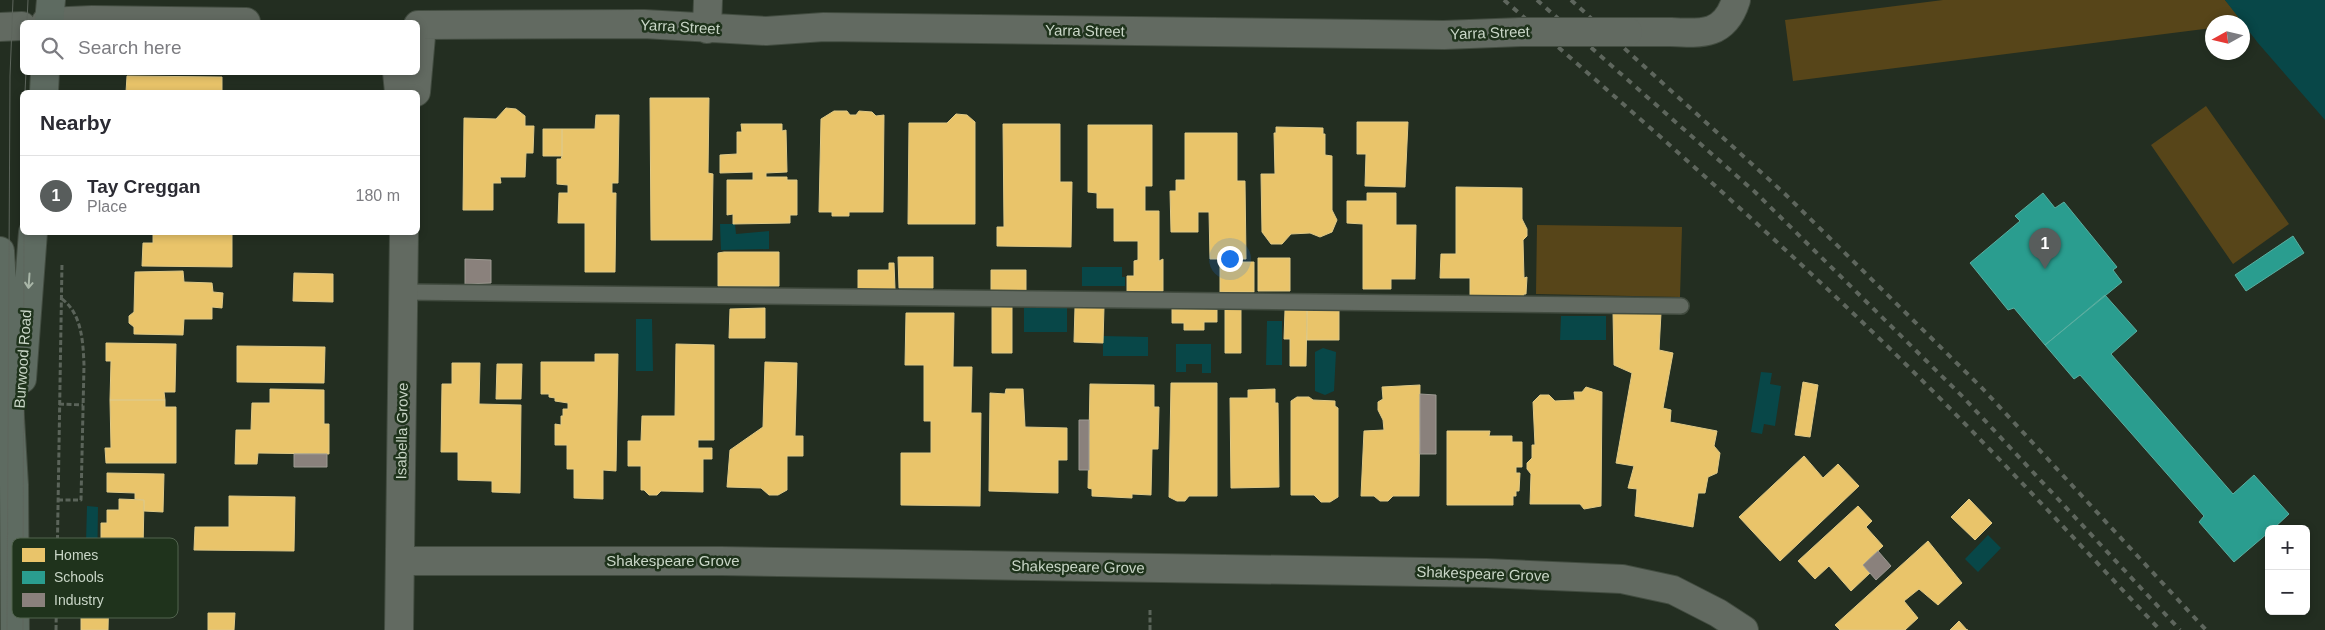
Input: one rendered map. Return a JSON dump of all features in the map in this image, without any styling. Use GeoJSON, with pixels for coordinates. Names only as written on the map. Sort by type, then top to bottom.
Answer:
{"type":"FeatureCollection","features":[{"type":"Feature","properties":{"kind":"main road"},"geometry":{"type":"LineString","coordinates":[[48,20],[51,0]]}},
{"type":"Feature","properties":{"kind":"main road"},"geometry":{"type":"LineString","coordinates":[[44,90],[45,75]]}},
{"type":"Feature","properties":{"kind":"main road","name":"Burwood Road"},"geometry":{"type":"LineString","coordinates":[[14,485],[33,235]]}},
{"type":"Feature","properties":{"kind":"main road","name":"Burwood Road"},"geometry":{"type":"LineString","coordinates":[[0,251],[14,485],[14,538]]}},
{"type":"Feature","properties":{"kind":"street"},"geometry":{"type":"LineString","coordinates":[[707,28],[708,0]]}},
{"type":"Feature","properties":{"kind":"street","name":"Yarra Street"},"geometry":{"type":"LineString","coordinates":[[420,25],[644,24],[766,30],[824,27],[1444,35],[1521,32],[1696,34],[1712,30],[1731,15],[1736,0]]}},
{"type":"Feature","properties":{"kind":"street"},"geometry":{"type":"LineString","coordinates":[[0,27],[20,26]]}},
{"type":"Feature","properties":{"kind":"street"},"geometry":{"type":"LineString","coordinates":[[397,75],[399,90]]}},
{"type":"Feature","properties":{"kind":"street"},"geometry":{"type":"LineString","coordinates":[[416,90],[417,75]]}},
{"type":"Feature","properties":{"kind":"street","name":"Isabella Grove"},"geometry":{"type":"LineString","coordinates":[[399,630],[404,235]]}},
{"type":"Feature","properties":{"kind":"street","name":"Shakespeare Grove"},"geometry":{"type":"LineString","coordinates":[[400,561],[750,562],[1476,573],[1622,579],[1673,590],[1718,613],[1744,630]]}},
{"type":"Feature","properties":{"kind":"lane"},"geometry":{"type":"LineString","coordinates":[[404,292],[1681,306]]}},
{"type":"Feature","properties":{"kind":"path"},"geometry":{"type":"LineString","coordinates":[[57,538],[62,261]]}},
{"type":"Feature","properties":{"kind":"path"},"geometry":{"type":"LineString","coordinates":[[58,500],[81,500],[84,365],[75,312],[61,299]]}},
{"type":"Feature","properties":{"kind":"path"},"geometry":{"type":"LineString","coordinates":[[59,404],[83,405]]}},
{"type":"Feature","properties":{"kind":"path"},"geometry":{"type":"LineString","coordinates":[[1150,610],[1150,630]]}},
{"type":"Feature","properties":{"kind":"shaded area"},"geometry":{"type":"Polygon","coordinates":[[[1943,0],[2225,0],[2238,15],[2205,15],[2205,29],[1793,81],[1785,20],[1943,0]]]}},
{"type":"Feature","properties":{"kind":"shaded area"},"geometry":{"type":"Polygon","coordinates":[[[2206,106],[2289,224],[2233,264],[2151,145],[2206,106]]]}},
{"type":"Feature","properties":{"kind":"shaded area"},"geometry":{"type":"Polygon","coordinates":[[[1537,225],[1682,227],[1680,297],[1536,294],[1537,225]]]}},
{"type":"Feature","properties":{"kind":"water"},"geometry":{"type":"Polygon","coordinates":[[[2225,0],[2325,0],[2325,120],[2250,33],[2250,15],[2237,15],[2225,0]]]}},
{"type":"Feature","properties":{"kind":"water"},"geometry":{"type":"Polygon","coordinates":[[[720,224],[735,224],[736,234],[769,231],[769,249],[721,250],[720,224]]]}},
{"type":"Feature","properties":{"kind":"water"},"geometry":{"type":"Polygon","coordinates":[[[1082,267],[1122,267],[1122,277],[1125,277],[1125,286],[1082,286],[1082,267]]]}},
{"type":"Feature","properties":{"kind":"water"},"geometry":{"type":"Polygon","coordinates":[[[1024,308],[1067,308],[1067,332],[1024,332],[1024,308]]]}},
{"type":"Feature","properties":{"kind":"water"},"geometry":{"type":"Polygon","coordinates":[[[1561,316],[1606,316],[1606,340],[1560,340],[1561,316]]]}},
{"type":"Feature","properties":{"kind":"water"},"geometry":{"type":"Polygon","coordinates":[[[636,319],[652,319],[653,371],[636,371],[636,319]]]}},
{"type":"Feature","properties":{"kind":"water"},"geometry":{"type":"Polygon","coordinates":[[[1267,321],[1282,321],[1282,365],[1266,365],[1267,321]]]}},
{"type":"Feature","properties":{"kind":"water"},"geometry":{"type":"Polygon","coordinates":[[[1103,336],[1148,337],[1148,356],[1103,356],[1103,336]]]}},
{"type":"Feature","properties":{"kind":"water"},"geometry":{"type":"Polygon","coordinates":[[[1176,344],[1211,344],[1211,373],[1202,373],[1202,364],[1186,364],[1186,372],[1176,372],[1176,344]]]}},
{"type":"Feature","properties":{"kind":"water"},"geometry":{"type":"Polygon","coordinates":[[[1323,348],[1336,352],[1334,391],[1325,395],[1315,391],[1315,352],[1323,348]]]}},
{"type":"Feature","properties":{"kind":"water"},"geometry":{"type":"Polygon","coordinates":[[[1761,372],[1772,373],[1770,384],[1781,386],[1775,426],[1764,424],[1762,434],[1751,432],[1761,372]]]}},
{"type":"Feature","properties":{"kind":"water"},"geometry":{"type":"Polygon","coordinates":[[[87,506],[98,507],[98,538],[86,538],[87,506]]]}},
{"type":"Feature","properties":{"kind":"water"},"geometry":{"type":"Polygon","coordinates":[[[1988,535],[2001,548],[1978,572],[1965,559],[1988,535]]]}},
{"type":"Feature","properties":{"kind":"building: Homes"},"geometry":{"type":"Polygon","coordinates":[[[127,76],[222,77],[222,90],[126,90],[127,76]]]}},
{"type":"Feature","properties":{"kind":"building: Homes"},"geometry":{"type":"Polygon","coordinates":[[[650,98],[709,98],[708,173],[713,174],[712,240],[651,240],[650,98]]]}},
{"type":"Feature","properties":{"kind":"building: Homes"},"geometry":{"type":"Polygon","coordinates":[[[506,108],[516,109],[525,116],[525,126],[534,126],[533,153],[526,153],[525,177],[500,177],[501,183],[493,183],[493,210],[463,210],[464,118],[496,119],[506,108]]]}},
{"type":"Feature","properties":{"kind":"building: Homes"},"geometry":{"type":"Polygon","coordinates":[[[834,111],[847,111],[850,115],[856,115],[859,111],[872,112],[876,116],[884,115],[883,212],[849,212],[849,216],[832,216],[832,212],[819,212],[821,119],[834,111]]]}},
{"type":"Feature","properties":{"kind":"building: Homes"},"geometry":{"type":"Polygon","coordinates":[[[956,114],[967,115],[975,122],[975,224],[908,224],[909,123],[947,123],[956,114]]]}},
{"type":"Feature","properties":{"kind":"building: Homes"},"geometry":{"type":"Polygon","coordinates":[[[596,115],[619,115],[618,183],[612,183],[612,193],[616,193],[615,272],[585,272],[585,223],[558,223],[559,193],[568,193],[568,185],[557,184],[557,159],[561,159],[562,156],[562,129],[595,129],[596,115]]]}},
{"type":"Feature","properties":{"kind":"building: Homes"},"geometry":{"type":"Polygon","coordinates":[[[1357,122],[1408,122],[1405,187],[1365,186],[1366,154],[1357,154],[1357,122]]]}},
{"type":"Feature","properties":{"kind":"building: Homes"},"geometry":{"type":"Polygon","coordinates":[[[741,124],[782,124],[782,131],[786,130],[787,172],[766,173],[766,177],[787,177],[787,180],[797,180],[797,215],[790,215],[790,223],[733,224],[733,214],[727,215],[727,180],[753,180],[753,172],[720,173],[720,155],[737,154],[737,132],[742,132],[741,124]]]}},
{"type":"Feature","properties":{"kind":"building: Homes"},"geometry":{"type":"Polygon","coordinates":[[[1003,124],[1060,124],[1060,182],[1072,182],[1071,247],[997,246],[997,227],[1004,227],[1003,124]]]}},
{"type":"Feature","properties":{"kind":"building: Homes"},"geometry":{"type":"Polygon","coordinates":[[[1088,125],[1152,125],[1152,186],[1145,186],[1145,211],[1159,211],[1159,261],[1163,259],[1163,291],[1127,291],[1127,276],[1134,276],[1134,261],[1138,260],[1138,241],[1114,241],[1114,208],[1097,208],[1097,193],[1088,192],[1088,125]]]}},
{"type":"Feature","properties":{"kind":"building: Homes"},"geometry":{"type":"Polygon","coordinates":[[[1276,127],[1323,128],[1323,134],[1325,134],[1325,155],[1332,156],[1332,210],[1337,220],[1332,232],[1320,237],[1310,233],[1291,234],[1282,244],[1271,244],[1262,232],[1261,174],[1275,174],[1274,133],[1276,133],[1276,127]]]}},
{"type":"Feature","properties":{"kind":"building: Homes"},"geometry":{"type":"Polygon","coordinates":[[[543,129],[562,129],[562,156],[543,156],[543,129]]]}},
{"type":"Feature","properties":{"kind":"building: Homes"},"geometry":{"type":"Polygon","coordinates":[[[1185,133],[1237,133],[1237,181],[1245,181],[1246,259],[1210,259],[1209,212],[1198,212],[1198,232],[1171,232],[1170,191],[1176,191],[1176,180],[1185,180],[1185,133]]]}},
{"type":"Feature","properties":{"kind":"building: Homes"},"geometry":{"type":"Polygon","coordinates":[[[1456,187],[1522,188],[1522,219],[1527,229],[1527,236],[1523,240],[1524,278],[1527,277],[1526,294],[1524,294],[1523,298],[1470,297],[1470,278],[1440,278],[1441,254],[1456,254],[1456,187]]]}},
{"type":"Feature","properties":{"kind":"building: Homes"},"geometry":{"type":"Polygon","coordinates":[[[1367,193],[1396,193],[1396,225],[1416,225],[1415,279],[1391,279],[1391,289],[1363,289],[1363,224],[1347,223],[1347,201],[1367,201],[1367,193]]]}},
{"type":"Feature","properties":{"kind":"building: Homes"},"geometry":{"type":"Polygon","coordinates":[[[153,235],[232,235],[232,267],[142,266],[143,243],[153,243],[153,235]]]}},
{"type":"Feature","properties":{"kind":"building: Homes"},"geometry":{"type":"Polygon","coordinates":[[[779,252],[779,286],[718,286],[718,253],[779,252]]]}},
{"type":"Feature","properties":{"kind":"building: Homes"},"geometry":{"type":"Polygon","coordinates":[[[898,257],[933,257],[933,288],[899,288],[898,257]]]}},
{"type":"Feature","properties":{"kind":"building: Homes"},"geometry":{"type":"Polygon","coordinates":[[[1258,258],[1290,258],[1290,291],[1258,291],[1258,258]]]}},
{"type":"Feature","properties":{"kind":"building: Homes"},"geometry":{"type":"Polygon","coordinates":[[[1220,262],[1254,262],[1254,292],[1220,292],[1220,262]]]}},
{"type":"Feature","properties":{"kind":"building: Homes"},"geometry":{"type":"Polygon","coordinates":[[[889,263],[894,263],[895,289],[858,289],[858,270],[889,270],[889,263]]]}},
{"type":"Feature","properties":{"kind":"building: Homes"},"geometry":{"type":"Polygon","coordinates":[[[991,270],[1026,270],[1026,292],[991,292],[991,270]]]}},
{"type":"Feature","properties":{"kind":"building: Homes"},"geometry":{"type":"Polygon","coordinates":[[[183,271],[184,282],[212,283],[213,292],[223,293],[222,308],[212,307],[212,319],[184,319],[183,335],[134,334],[134,327],[129,323],[129,316],[134,312],[135,272],[183,271]]]}},
{"type":"Feature","properties":{"kind":"building: Homes"},"geometry":{"type":"Polygon","coordinates":[[[294,273],[333,274],[333,302],[293,301],[294,273]]]}},
{"type":"Feature","properties":{"kind":"building: Homes"},"geometry":{"type":"Polygon","coordinates":[[[992,307],[1012,307],[1012,353],[992,353],[992,307]]]}},
{"type":"Feature","properties":{"kind":"building: Homes"},"geometry":{"type":"Polygon","coordinates":[[[1075,307],[1104,307],[1103,343],[1074,342],[1075,307]]]}},
{"type":"Feature","properties":{"kind":"building: Homes"},"geometry":{"type":"Polygon","coordinates":[[[765,308],[765,338],[729,338],[730,309],[765,308]]]}},
{"type":"Feature","properties":{"kind":"building: Homes"},"geometry":{"type":"Polygon","coordinates":[[[1225,308],[1241,308],[1241,353],[1225,353],[1225,308]]]}},
{"type":"Feature","properties":{"kind":"building: Homes"},"geometry":{"type":"Polygon","coordinates":[[[1172,309],[1217,309],[1217,322],[1204,322],[1204,330],[1184,330],[1184,323],[1172,323],[1172,309]]]}},
{"type":"Feature","properties":{"kind":"building: Homes"},"geometry":{"type":"Polygon","coordinates":[[[1285,310],[1307,310],[1306,366],[1290,366],[1290,339],[1284,339],[1285,310]]]}},
{"type":"Feature","properties":{"kind":"building: Homes"},"geometry":{"type":"Polygon","coordinates":[[[1307,310],[1339,310],[1339,340],[1307,340],[1307,310]]]}},
{"type":"Feature","properties":{"kind":"building: Homes"},"geometry":{"type":"Polygon","coordinates":[[[1613,312],[1661,313],[1659,350],[1673,353],[1663,408],[1671,410],[1670,422],[1717,431],[1714,446],[1720,453],[1717,473],[1708,477],[1705,493],[1698,493],[1693,527],[1635,516],[1637,489],[1628,488],[1634,466],[1616,463],[1632,373],[1614,365],[1613,312]]]}},
{"type":"Feature","properties":{"kind":"building: Homes"},"geometry":{"type":"Polygon","coordinates":[[[906,313],[954,313],[953,367],[972,367],[971,413],[981,413],[980,506],[901,505],[901,453],[931,453],[931,421],[924,421],[924,365],[905,365],[906,313]]]}},
{"type":"Feature","properties":{"kind":"building: Homes"},"geometry":{"type":"Polygon","coordinates":[[[106,343],[176,344],[175,392],[164,392],[165,400],[110,400],[111,361],[106,361],[106,343]]]}},
{"type":"Feature","properties":{"kind":"building: Homes"},"geometry":{"type":"Polygon","coordinates":[[[676,344],[714,345],[714,440],[698,440],[698,448],[712,448],[712,459],[703,459],[703,492],[661,491],[657,495],[649,495],[644,490],[641,490],[641,466],[628,466],[628,441],[641,441],[642,416],[675,416],[676,344]]]}},
{"type":"Feature","properties":{"kind":"building: Homes"},"geometry":{"type":"Polygon","coordinates":[[[237,346],[325,347],[324,383],[237,382],[237,346]]]}},
{"type":"Feature","properties":{"kind":"building: Homes"},"geometry":{"type":"Polygon","coordinates":[[[595,354],[618,354],[616,471],[603,470],[603,499],[574,498],[574,469],[567,469],[567,445],[555,445],[555,424],[561,425],[563,409],[568,409],[568,403],[555,401],[555,398],[549,397],[549,394],[541,394],[541,362],[595,362],[595,354]]]}},
{"type":"Feature","properties":{"kind":"building: Homes"},"geometry":{"type":"Polygon","coordinates":[[[765,362],[797,363],[795,436],[803,436],[803,456],[787,456],[787,490],[778,495],[769,495],[761,488],[727,487],[730,450],[763,427],[765,362]]]}},
{"type":"Feature","properties":{"kind":"building: Homes"},"geometry":{"type":"Polygon","coordinates":[[[452,363],[480,363],[479,404],[521,405],[520,493],[492,492],[492,481],[458,480],[458,452],[441,452],[442,384],[452,384],[452,363]]]}},
{"type":"Feature","properties":{"kind":"building: Homes"},"geometry":{"type":"Polygon","coordinates":[[[497,364],[522,364],[521,399],[496,399],[497,364]]]}},
{"type":"Feature","properties":{"kind":"building: Homes"},"geometry":{"type":"Polygon","coordinates":[[[1803,382],[1818,385],[1810,437],[1795,435],[1803,382]]]}},
{"type":"Feature","properties":{"kind":"building: Homes"},"geometry":{"type":"Polygon","coordinates":[[[1171,383],[1217,383],[1217,496],[1189,496],[1185,501],[1177,501],[1169,497],[1171,383]]]}},
{"type":"Feature","properties":{"kind":"building: Homes"},"geometry":{"type":"Polygon","coordinates":[[[1090,384],[1154,385],[1154,407],[1159,407],[1158,449],[1152,449],[1151,495],[1132,494],[1132,498],[1092,496],[1092,489],[1088,488],[1090,384]]]}},
{"type":"Feature","properties":{"kind":"building: Homes"},"geometry":{"type":"Polygon","coordinates":[[[1420,385],[1419,496],[1393,496],[1388,501],[1380,501],[1374,496],[1361,496],[1364,431],[1384,430],[1383,420],[1378,410],[1378,402],[1383,399],[1382,387],[1420,385]]]}},
{"type":"Feature","properties":{"kind":"building: Homes"},"geometry":{"type":"Polygon","coordinates":[[[1586,387],[1602,392],[1601,506],[1584,509],[1580,504],[1530,504],[1531,474],[1527,469],[1527,463],[1532,458],[1532,445],[1535,445],[1533,402],[1540,395],[1549,395],[1555,401],[1575,400],[1574,392],[1582,392],[1586,387]]]}},
{"type":"Feature","properties":{"kind":"building: Homes"},"geometry":{"type":"Polygon","coordinates":[[[270,389],[324,390],[324,424],[329,424],[329,454],[258,453],[257,464],[235,464],[236,430],[251,430],[252,403],[270,403],[270,389]]]}},
{"type":"Feature","properties":{"kind":"building: Homes"},"geometry":{"type":"Polygon","coordinates":[[[1006,389],[1023,389],[1025,427],[1067,428],[1067,460],[1058,460],[1058,493],[989,491],[990,393],[1005,394],[1006,389]]]}},
{"type":"Feature","properties":{"kind":"building: Homes"},"geometry":{"type":"Polygon","coordinates":[[[1275,389],[1275,403],[1278,403],[1279,487],[1231,488],[1230,398],[1248,398],[1248,390],[1275,389]]]}},
{"type":"Feature","properties":{"kind":"building: Homes"},"geometry":{"type":"Polygon","coordinates":[[[1297,397],[1335,401],[1335,406],[1338,408],[1338,497],[1330,502],[1321,502],[1314,495],[1291,495],[1291,401],[1297,397]]]}},
{"type":"Feature","properties":{"kind":"building: Homes"},"geometry":{"type":"Polygon","coordinates":[[[110,400],[165,400],[165,407],[176,407],[176,463],[106,463],[105,448],[111,448],[110,400]]]}},
{"type":"Feature","properties":{"kind":"building: Homes"},"geometry":{"type":"Polygon","coordinates":[[[1447,431],[1490,431],[1489,436],[1512,436],[1512,442],[1522,442],[1522,467],[1516,467],[1516,473],[1520,473],[1519,491],[1516,491],[1516,496],[1513,496],[1513,505],[1447,505],[1447,431]]]}},
{"type":"Feature","properties":{"kind":"building: Homes"},"geometry":{"type":"Polygon","coordinates":[[[1804,456],[1823,478],[1838,464],[1859,486],[1780,561],[1739,517],[1804,456]]]}},
{"type":"Feature","properties":{"kind":"building: Homes"},"geometry":{"type":"Polygon","coordinates":[[[107,473],[164,474],[163,512],[144,511],[144,500],[135,499],[135,493],[107,492],[107,473]]]}},
{"type":"Feature","properties":{"kind":"building: Homes"},"geometry":{"type":"Polygon","coordinates":[[[229,496],[295,497],[294,551],[194,550],[195,527],[229,527],[229,496]]]}},
{"type":"Feature","properties":{"kind":"building: Homes"},"geometry":{"type":"Polygon","coordinates":[[[119,499],[144,500],[143,538],[101,538],[101,523],[107,523],[107,510],[119,510],[119,499]]]}},
{"type":"Feature","properties":{"kind":"building: Homes"},"geometry":{"type":"Polygon","coordinates":[[[1969,499],[1992,523],[1975,540],[1951,517],[1969,499]]]}},
{"type":"Feature","properties":{"kind":"building: Homes"},"geometry":{"type":"Polygon","coordinates":[[[1858,506],[1872,521],[1866,527],[1883,546],[1863,565],[1870,573],[1851,591],[1829,566],[1815,579],[1798,561],[1858,506]]]}},
{"type":"Feature","properties":{"kind":"building: Homes"},"geometry":{"type":"Polygon","coordinates":[[[1928,541],[1962,583],[1938,605],[1919,589],[1904,601],[1918,618],[1905,630],[1840,630],[1835,625],[1928,541]]]}},
{"type":"Feature","properties":{"kind":"building: Homes"},"geometry":{"type":"Polygon","coordinates":[[[208,613],[235,613],[234,630],[208,630],[208,613]]]}},
{"type":"Feature","properties":{"kind":"building: Homes"},"geometry":{"type":"Polygon","coordinates":[[[81,618],[108,618],[108,630],[81,630],[81,618]]]}},
{"type":"Feature","properties":{"kind":"building: Homes"},"geometry":{"type":"Polygon","coordinates":[[[1959,621],[1967,630],[1950,630],[1959,621]]]}},
{"type":"Feature","properties":{"kind":"building: Schools"},"geometry":{"type":"Polygon","coordinates":[[[2043,193],[2055,208],[2064,202],[2117,267],[2113,270],[2122,282],[2045,345],[2014,308],[2008,310],[1970,263],[2020,221],[2015,216],[2043,193]]]}},
{"type":"Feature","properties":{"kind":"building: Schools"},"geometry":{"type":"Polygon","coordinates":[[[2293,236],[2304,253],[2246,291],[2235,275],[2293,236]]]}},
{"type":"Feature","properties":{"kind":"building: Schools"},"geometry":{"type":"Polygon","coordinates":[[[2105,295],[2137,331],[2111,354],[2233,494],[2254,475],[2289,514],[2277,525],[2265,525],[2265,535],[2234,562],[2199,522],[2204,516],[2080,375],[2074,379],[2045,345],[2105,295]]]}},
{"type":"Feature","properties":{"kind":"building: Industry"},"geometry":{"type":"Polygon","coordinates":[[[465,259],[491,260],[491,283],[465,284],[465,259]]]}},
{"type":"Feature","properties":{"kind":"building: Industry"},"geometry":{"type":"Polygon","coordinates":[[[1420,394],[1436,395],[1436,454],[1420,454],[1420,394]]]}},
{"type":"Feature","properties":{"kind":"building: Industry"},"geometry":{"type":"Polygon","coordinates":[[[1079,420],[1089,420],[1089,470],[1079,470],[1079,420]]]}},
{"type":"Feature","properties":{"kind":"building: Industry"},"geometry":{"type":"Polygon","coordinates":[[[294,454],[327,454],[327,467],[294,467],[294,454]]]}},
{"type":"Feature","properties":{"kind":"building: Industry"},"geometry":{"type":"Polygon","coordinates":[[[1878,551],[1891,566],[1876,580],[1863,565],[1878,551]]]}},
{"type":"Feature","properties":{"kind":"tram line"},"geometry":{"type":"LineString","coordinates":[[7,630],[10,76],[13,0]]}},
{"type":"Feature","properties":{"kind":"tram line"},"geometry":{"type":"LineString","coordinates":[[27,20],[28,0]]}},
{"type":"Feature","properties":{"kind":"tram line"},"geometry":{"type":"LineString","coordinates":[[25,90],[26,75]]}},
{"type":"Feature","properties":{"kind":"tram line"},"geometry":{"type":"LineString","coordinates":[[23,538],[24,235]]}},
{"type":"Feature","properties":{"kind":"tram line"},"geometry":{"type":"LineString","coordinates":[[23,618],[23,630]]}},
{"type":"Feature","properties":{"kind":"railway"},"geometry":{"type":"LineString","coordinates":[[1504,0],[1744,212],[1884,343],[1989,449],[2160,630]]}},
{"type":"Feature","properties":{"kind":"railway"},"geometry":{"type":"LineString","coordinates":[[1537,0],[1755,192],[1963,397],[2180,630]]}},
{"type":"Feature","properties":{"kind":"railway"},"geometry":{"type":"LineString","coordinates":[[1571,0],[1785,194],[1982,388],[2206,630]]}},
{"type":"Feature","properties":{"kind":"place","name":"Tay Creggan"},"geometry":{"type":"Point","coordinates":[2045,269]}}]}
